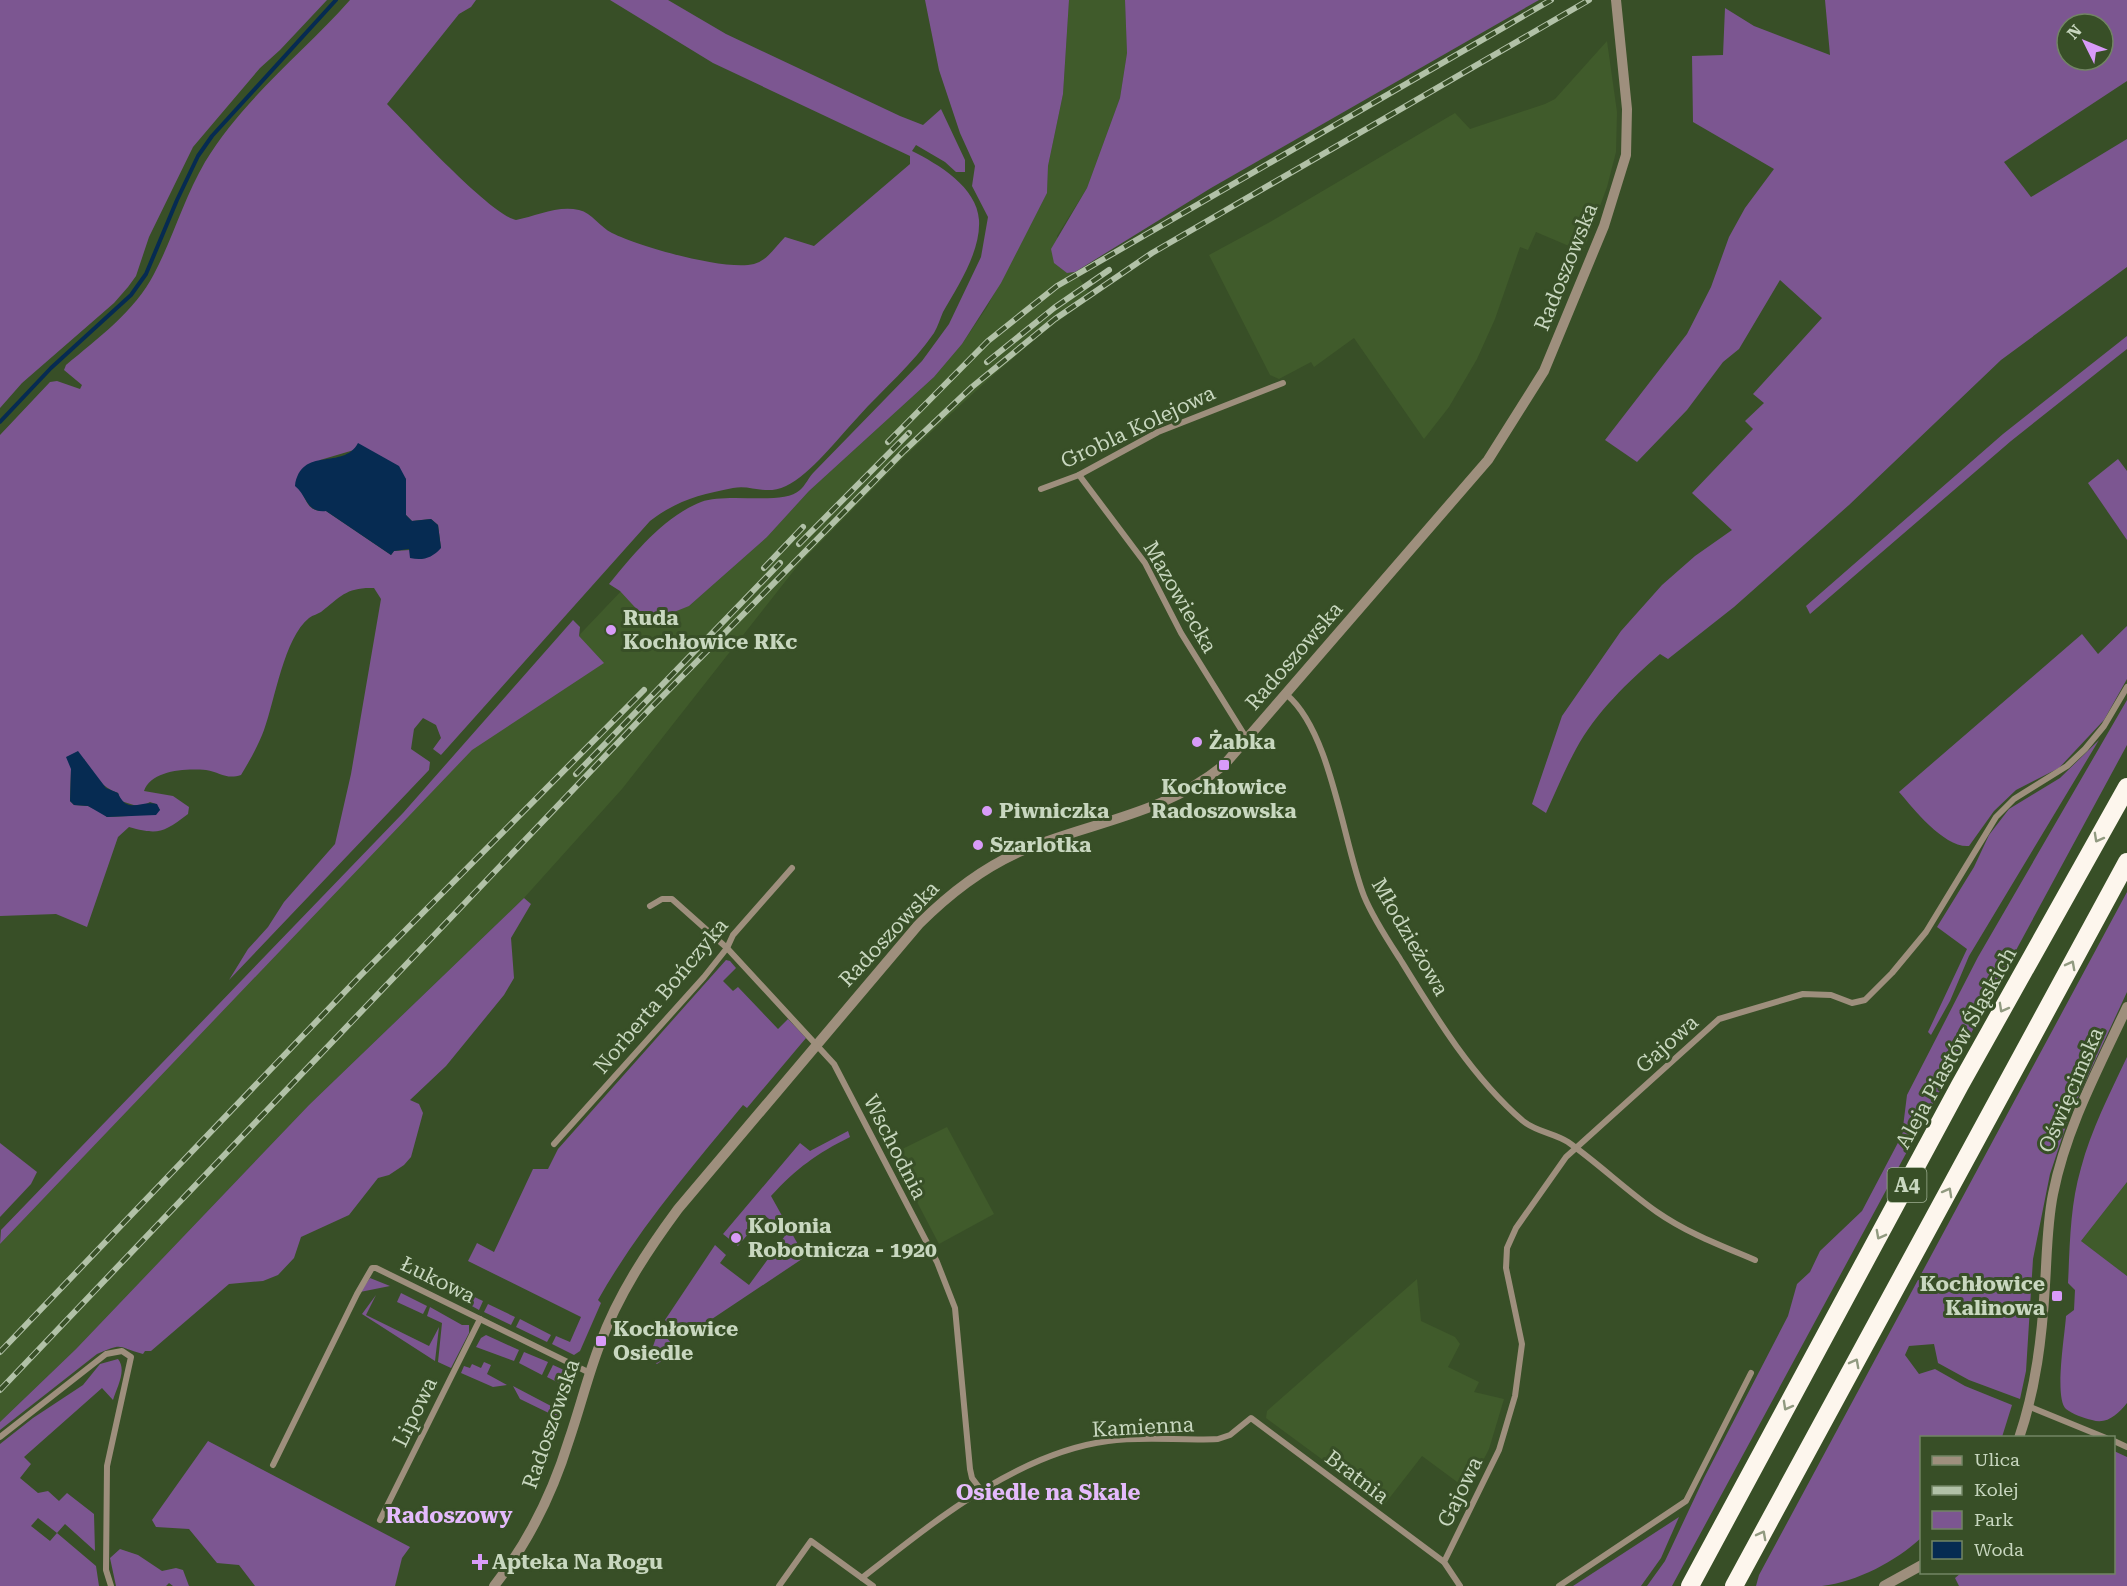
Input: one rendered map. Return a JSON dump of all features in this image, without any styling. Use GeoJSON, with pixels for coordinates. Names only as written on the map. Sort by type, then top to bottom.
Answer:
{"type":"FeatureCollection","features":[{"type":"Feature","properties":{"kind":"highway","name":"Aleja Piastów Śląskich"},"geometry":{"type":"LineString","coordinates":[[1690,1586],[1960,1085],[2127,787]]}},
{"type":"Feature","properties":{"kind":"highway","name":"A4"},"geometry":{"type":"LineString","coordinates":[[1734,1586],[2127,862]]}},
{"type":"Feature","properties":{"kind":"street","name":"Radoszowska"},"geometry":{"type":"LineString","coordinates":[[494,1586],[520,1548],[547,1497],[614,1312],[650,1248],[678,1209],[919,924],[968,882],[1019,852],[1135,814],[1207,779],[1287,695],[1488,460],[1527,402],[1561,334],[1604,226],[1626,155],[1627,108],[1616,0]]}},
{"type":"Feature","properties":{"kind":"street","name":"Grobla Kolejowa"},"geometry":{"type":"LineString","coordinates":[[1041,489],[1079,475],[1158,432],[1283,383]]}},
{"type":"Feature","properties":{"kind":"street","name":"Mazowiecka"},"geometry":{"type":"LineString","coordinates":[[1079,475],[1145,563],[1181,633],[1247,739]]}},
{"type":"Feature","properties":{"kind":"street","name":"Gajowa"},"geometry":{"type":"LineString","coordinates":[[1444,1562],[1498,1450],[1515,1396],[1522,1344],[1506,1268],[1507,1248],[1515,1228],[1575,1147],[1719,1018],[1803,994],[1831,995],[1852,1003],[1865,1000],[1892,973],[1926,932],[1996,817],[2014,799],[2067,766],[2085,749],[2104,726],[2127,687]]}},
{"type":"Feature","properties":{"kind":"street","name":"Młodzieżowa"},"geometry":{"type":"LineString","coordinates":[[1287,695],[1305,719],[1333,783],[1348,846],[1365,899],[1413,981],[1460,1051],[1520,1118],[1531,1127],[1566,1140],[1658,1213],[1693,1233],[1755,1260]]}},
{"type":"Feature","properties":{"kind":"street","name":"Norberta Bończyka"},"geometry":{"type":"LineString","coordinates":[[554,1144],[704,977],[727,948],[733,935],[792,868]]}},
{"type":"Feature","properties":{"kind":"street","name":"Wschodnia"},"geometry":{"type":"LineString","coordinates":[[650,906],[662,899],[672,899],[727,948],[834,1064],[947,1286],[957,1325],[970,1469],[972,1478],[981,1490]]}},
{"type":"Feature","properties":{"kind":"street","name":"Oświęcimska"},"geometry":{"type":"LineString","coordinates":[[2019,1436],[2030,1407],[2039,1357],[2048,1226],[2058,1171],[2079,1112],[2127,1007]]}},
{"type":"Feature","properties":{"kind":"street","name":"Łukowa"},"geometry":{"type":"LineString","coordinates":[[273,1465],[372,1268],[590,1373]]}},
{"type":"Feature","properties":{"kind":"street","name":"Lipowa"},"geometry":{"type":"LineString","coordinates":[[380,1520],[480,1319]]}},
{"type":"Feature","properties":{"kind":"street"},"geometry":{"type":"LineString","coordinates":[[0,1437],[105,1354],[122,1351],[128,1353],[132,1362],[118,1410],[107,1466],[106,1570],[111,1586]]}},
{"type":"Feature","properties":{"kind":"street"},"geometry":{"type":"LineString","coordinates":[[1558,1586],[1686,1501],[1751,1373]]}},
{"type":"Feature","properties":{"kind":"street"},"geometry":{"type":"LineString","coordinates":[[2030,1407],[2103,1436]]}},
{"type":"Feature","properties":{"kind":"street","name":"Kamienna"},"geometry":{"type":"LineString","coordinates":[[779,1586],[811,1541],[867,1583],[981,1490],[1050,1455],[1080,1447],[1125,1440],[1218,1439],[1230,1435],[1251,1418]]}},
{"type":"Feature","properties":{"kind":"street","name":"Bratnia"},"geometry":{"type":"LineString","coordinates":[[1251,1418],[1444,1562]]}},
{"type":"Feature","properties":{"kind":"street"},"geometry":{"type":"LineString","coordinates":[[1444,1562],[1460,1586]]}},
{"type":"Feature","properties":{"kind":"street"},"geometry":{"type":"LineString","coordinates":[[1884,1586],[1920,1567]]}},
{"type":"Feature","properties":{"kind":"shaded area"},"geometry":{"type":"Polygon","coordinates":[[[1069,0],[1125,0],[1127,53],[1120,98],[1087,188],[1057,236],[1067,273],[1075,272],[1092,297],[1045,331],[990,378],[904,457],[799,564],[622,789],[524,898],[309,1105],[76,1349],[0,1422],[0,1244],[624,588],[689,606],[767,537],[809,491],[934,377],[962,344],[987,307],[1047,193],[1048,166],[1063,94],[1069,0]]]}},
{"type":"Feature","properties":{"kind":"shaded area"},"geometry":{"type":"Polygon","coordinates":[[[1607,41],[1617,112],[1616,152],[1607,187],[1583,252],[1536,232],[1528,250],[1520,247],[1495,319],[1477,359],[1449,407],[1424,439],[1354,338],[1314,367],[1311,362],[1279,379],[1270,375],[1209,255],[1270,222],[1455,113],[1470,129],[1555,99],[1607,41]]]}},
{"type":"Feature","properties":{"kind":"shaded area"},"geometry":{"type":"Polygon","coordinates":[[[947,1127],[994,1214],[939,1244],[892,1154],[947,1127]]]}},
{"type":"Feature","properties":{"kind":"shaded area"},"geometry":{"type":"Polygon","coordinates":[[[2127,1182],[2127,1276],[2081,1241],[2127,1182]]]}},
{"type":"Feature","properties":{"kind":"shaded area"},"geometry":{"type":"Polygon","coordinates":[[[1417,1279],[1421,1321],[1455,1337],[1460,1344],[1448,1367],[1479,1382],[1474,1392],[1504,1399],[1489,1449],[1468,1490],[1422,1456],[1384,1505],[1266,1418],[1267,1411],[1417,1279]]]}},
{"type":"Feature","properties":{"kind":"green space"},"geometry":{"type":"Polygon","coordinates":[[[0,0],[327,0],[260,68],[193,147],[149,237],[136,276],[128,287],[114,303],[22,383],[0,408],[0,0]]]}},
{"type":"Feature","properties":{"kind":"green space"},"geometry":{"type":"Polygon","coordinates":[[[350,0],[476,0],[471,7],[459,14],[387,104],[470,187],[504,215],[516,220],[555,210],[579,210],[588,214],[612,233],[642,245],[704,261],[754,264],[767,257],[785,237],[814,246],[910,164],[910,156],[713,63],[610,0],[668,0],[726,34],[900,116],[923,125],[941,109],[965,160],[965,172],[956,172],[945,162],[916,145],[912,151],[944,170],[964,187],[977,208],[979,232],[967,268],[934,333],[907,366],[805,473],[778,489],[740,487],[690,499],[650,521],[441,755],[433,749],[441,738],[436,725],[423,718],[414,729],[411,749],[430,762],[429,770],[229,980],[248,949],[268,927],[284,902],[335,844],[351,774],[381,599],[374,588],[351,591],[309,618],[300,627],[281,670],[262,736],[241,775],[231,777],[206,770],[189,769],[161,775],[148,784],[144,791],[173,796],[189,807],[188,814],[160,831],[129,827],[118,837],[87,927],[56,914],[0,916],[0,435],[50,382],[57,381],[80,389],[82,385],[64,370],[66,365],[114,324],[146,287],[205,162],[220,139],[255,97],[350,0]],[[354,450],[320,460],[302,492],[311,507],[326,511],[391,555],[394,551],[441,548],[438,525],[431,519],[412,521],[406,515],[406,479],[354,450]],[[84,759],[71,769],[70,801],[74,805],[88,806],[107,817],[160,810],[156,804],[150,802],[140,807],[121,801],[118,793],[98,780],[84,759]]]}},
{"type":"Feature","properties":{"kind":"green space"},"geometry":{"type":"Polygon","coordinates":[[[925,0],[1069,0],[1063,94],[1048,166],[1047,193],[1001,283],[962,344],[934,377],[809,491],[767,537],[689,606],[659,618],[643,616],[620,591],[609,584],[650,537],[674,517],[701,502],[725,498],[781,497],[792,495],[800,490],[814,472],[922,361],[949,324],[981,257],[988,217],[972,186],[975,166],[960,133],[939,70],[925,0]]]}},
{"type":"Feature","properties":{"kind":"green space"},"geometry":{"type":"Polygon","coordinates":[[[1125,0],[1539,0],[1211,188],[1075,272],[1067,273],[1054,263],[1051,249],[1087,188],[1120,98],[1127,53],[1125,0]]]}},
{"type":"Feature","properties":{"kind":"green space"},"geometry":{"type":"Polygon","coordinates":[[[1825,0],[2127,0],[2127,81],[2004,162],[2031,197],[2127,139],[2127,267],[2001,360],[1849,505],[1734,607],[1668,659],[1660,654],[1636,675],[1603,710],[1584,735],[1546,813],[1532,804],[1562,716],[1621,631],[1662,585],[1695,556],[1732,530],[1692,493],[1753,429],[1745,421],[1764,403],[1753,394],[1822,318],[1780,280],[1739,349],[1723,362],[1687,410],[1637,462],[1605,440],[1687,334],[1711,287],[1729,237],[1745,208],[1774,169],[1693,122],[1692,56],[1723,55],[1725,8],[1754,26],[1830,55],[1825,0]]]}},
{"type":"Feature","properties":{"kind":"green space"},"geometry":{"type":"Polygon","coordinates":[[[2127,336],[2127,349],[2011,441],[1810,614],[1806,606],[2003,434],[2127,336]]]}},
{"type":"Feature","properties":{"kind":"green space"},"geometry":{"type":"Polygon","coordinates":[[[2118,459],[2127,471],[2127,540],[2088,483],[2118,459]]]}},
{"type":"Feature","properties":{"kind":"green space"},"geometry":{"type":"Polygon","coordinates":[[[573,620],[580,627],[579,636],[604,663],[472,750],[0,1244],[1,1230],[403,813],[573,620]]]}},
{"type":"Feature","properties":{"kind":"green space"},"geometry":{"type":"Polygon","coordinates":[[[2127,626],[2127,679],[2104,720],[2059,768],[2016,790],[1994,811],[1969,846],[1959,845],[1940,834],[1899,792],[2082,634],[2098,654],[2127,626]]]}},
{"type":"Feature","properties":{"kind":"green space"},"geometry":{"type":"Polygon","coordinates":[[[2127,700],[2127,745],[1672,1586],[1647,1586],[1665,1561],[1704,1478],[1788,1316],[1797,1284],[1810,1272],[1820,1251],[1862,1211],[1902,1135],[1907,1095],[1978,957],[2127,700]]]}},
{"type":"Feature","properties":{"kind":"green space"},"geometry":{"type":"Polygon","coordinates":[[[2099,740],[1969,956],[1950,1001],[1931,1035],[1928,1032],[1967,949],[1937,927],[1974,867],[1989,835],[2009,809],[2060,778],[2099,740]]]}},
{"type":"Feature","properties":{"kind":"green space"},"geometry":{"type":"Polygon","coordinates":[[[2127,892],[2127,992],[2069,1117],[2050,1174],[2033,1259],[2026,1371],[2020,1399],[1969,1380],[1938,1363],[1934,1344],[1909,1346],[1905,1355],[1919,1374],[1935,1369],[1965,1386],[2012,1405],[2002,1436],[1920,1436],[1920,1539],[1888,1562],[1849,1580],[1822,1586],[1756,1586],[1759,1575],[2127,892]]]}},
{"type":"Feature","properties":{"kind":"green space"},"geometry":{"type":"Polygon","coordinates":[[[524,898],[531,904],[511,938],[514,978],[504,995],[446,1066],[410,1100],[419,1104],[423,1113],[411,1157],[404,1165],[389,1175],[378,1178],[349,1215],[301,1237],[294,1258],[278,1275],[263,1281],[229,1284],[151,1351],[145,1351],[143,1354],[117,1347],[97,1354],[0,1430],[0,1422],[76,1349],[309,1105],[524,898]]]}},
{"type":"Feature","properties":{"kind":"green space"},"geometry":{"type":"Polygon","coordinates":[[[726,960],[736,968],[723,981],[733,991],[738,987],[778,1029],[788,1019],[806,1038],[747,1108],[743,1105],[630,1248],[598,1300],[601,1303],[580,1351],[574,1355],[552,1344],[556,1336],[570,1342],[581,1317],[468,1261],[477,1243],[494,1252],[533,1169],[548,1169],[558,1149],[726,960]]]}},
{"type":"Feature","properties":{"kind":"green space"},"geometry":{"type":"Polygon","coordinates":[[[2127,1057],[2127,1182],[2081,1241],[2127,1276],[2127,1403],[2112,1418],[2097,1421],[2078,1416],[2066,1409],[2061,1392],[2060,1379],[2066,1316],[2074,1310],[2075,1290],[2068,1283],[2071,1225],[2077,1182],[2085,1154],[2101,1112],[2127,1057]]]}},
{"type":"Feature","properties":{"kind":"green space"},"geometry":{"type":"Polygon","coordinates":[[[848,1131],[850,1137],[807,1162],[771,1196],[805,1257],[682,1339],[665,1320],[715,1245],[726,1255],[720,1263],[749,1285],[787,1233],[764,1215],[738,1246],[723,1234],[800,1143],[810,1151],[848,1131]]]}},
{"type":"Feature","properties":{"kind":"green space"},"geometry":{"type":"Polygon","coordinates":[[[0,1143],[37,1172],[31,1184],[0,1217],[0,1143]]]}},
{"type":"Feature","properties":{"kind":"green space"},"geometry":{"type":"Polygon","coordinates":[[[370,1278],[390,1286],[360,1292],[370,1278]]]}},
{"type":"Feature","properties":{"kind":"green space"},"geometry":{"type":"Polygon","coordinates":[[[458,1284],[464,1285],[464,1292],[483,1301],[479,1310],[452,1295],[453,1288],[458,1284]]]}},
{"type":"Feature","properties":{"kind":"green space"},"geometry":{"type":"Polygon","coordinates":[[[401,1293],[427,1306],[423,1314],[397,1302],[401,1293]]]}},
{"type":"Feature","properties":{"kind":"green space"},"geometry":{"type":"Polygon","coordinates":[[[376,1295],[366,1315],[429,1346],[439,1327],[435,1361],[362,1314],[376,1295]]]}},
{"type":"Feature","properties":{"kind":"green space"},"geometry":{"type":"Polygon","coordinates":[[[488,1304],[515,1317],[511,1325],[484,1312],[488,1304]]]}},
{"type":"Feature","properties":{"kind":"green space"},"geometry":{"type":"Polygon","coordinates":[[[430,1307],[462,1325],[469,1325],[469,1333],[451,1368],[438,1362],[442,1323],[427,1316],[430,1307]]]}},
{"type":"Feature","properties":{"kind":"green space"},"geometry":{"type":"Polygon","coordinates":[[[520,1319],[551,1335],[547,1342],[516,1327],[520,1319]]]}},
{"type":"Feature","properties":{"kind":"green space"},"geometry":{"type":"Polygon","coordinates":[[[659,1329],[672,1344],[673,1353],[657,1364],[649,1358],[659,1329]]]}},
{"type":"Feature","properties":{"kind":"green space"},"geometry":{"type":"Polygon","coordinates":[[[486,1335],[519,1350],[514,1361],[476,1347],[481,1338],[486,1335]]]}},
{"type":"Feature","properties":{"kind":"green space"},"geometry":{"type":"Polygon","coordinates":[[[524,1352],[548,1362],[542,1375],[519,1363],[524,1352]]]}},
{"type":"Feature","properties":{"kind":"green space"},"geometry":{"type":"Polygon","coordinates":[[[118,1359],[121,1363],[120,1379],[113,1400],[102,1388],[24,1457],[31,1464],[20,1478],[38,1493],[48,1491],[59,1501],[67,1493],[94,1514],[95,1551],[65,1524],[57,1533],[96,1566],[99,1586],[0,1586],[0,1444],[33,1418],[83,1385],[100,1364],[118,1359]],[[38,1518],[31,1526],[50,1541],[57,1533],[38,1518]]]}},
{"type":"Feature","properties":{"kind":"green space"},"geometry":{"type":"Polygon","coordinates":[[[484,1362],[491,1365],[487,1374],[507,1385],[493,1387],[461,1373],[464,1366],[470,1368],[472,1364],[481,1368],[484,1362]]]}},
{"type":"Feature","properties":{"kind":"green space"},"geometry":{"type":"Polygon","coordinates":[[[553,1365],[564,1370],[571,1384],[557,1417],[520,1399],[513,1386],[551,1406],[561,1384],[547,1377],[553,1365]]]}},
{"type":"Feature","properties":{"kind":"green space"},"geometry":{"type":"Polygon","coordinates":[[[208,1441],[410,1547],[402,1558],[395,1586],[255,1586],[239,1565],[217,1563],[189,1529],[156,1527],[152,1520],[208,1441]]]}},
{"type":"Feature","properties":{"kind":"green space"},"geometry":{"type":"Polygon","coordinates":[[[2115,1451],[2127,1457],[2127,1586],[1959,1586],[1955,1578],[1960,1574],[2115,1574],[2115,1451]]]}},
{"type":"Feature","properties":{"kind":"green space"},"geometry":{"type":"Polygon","coordinates":[[[1679,1517],[1661,1558],[1641,1586],[1573,1586],[1679,1517]]]}},
{"type":"Feature","properties":{"kind":"green space"},"geometry":{"type":"Polygon","coordinates":[[[120,1549],[138,1555],[162,1571],[176,1568],[183,1570],[189,1586],[173,1586],[169,1583],[166,1586],[116,1586],[110,1558],[120,1549]]]}},
{"type":"Feature","properties":{"kind":"water"},"geometry":{"type":"Polygon","coordinates":[[[358,443],[399,466],[406,479],[406,515],[412,521],[431,519],[438,525],[441,548],[434,554],[423,559],[410,558],[409,549],[394,551],[391,555],[326,511],[319,511],[311,507],[295,486],[305,466],[343,456],[358,443]]]}},
{"type":"Feature","properties":{"kind":"water"},"geometry":{"type":"Polygon","coordinates":[[[78,751],[106,788],[118,793],[126,803],[130,805],[157,804],[160,810],[156,815],[107,817],[88,806],[74,805],[70,801],[71,769],[66,757],[78,751]]]}},
{"type":"Feature","properties":{"kind":"waterway"},"geometry":{"type":"LineString","coordinates":[[0,422],[51,368],[131,295],[146,274],[198,156],[212,136],[336,0]]}},
{"type":"Feature","properties":{"kind":"railway"},"geometry":{"type":"LineString","coordinates":[[888,442],[988,341],[1057,286],[1551,0]]}},
{"type":"Feature","properties":{"kind":"railway"},"geometry":{"type":"LineString","coordinates":[[0,1390],[652,707],[904,451],[972,387],[1055,319],[1152,253],[1589,0]]}},
{"type":"Feature","properties":{"kind":"railway"},"geometry":{"type":"LineString","coordinates":[[987,362],[1054,308],[1109,270]]}},
{"type":"Feature","properties":{"kind":"railway"},"geometry":{"type":"LineString","coordinates":[[799,544],[909,433]]}},
{"type":"Feature","properties":{"kind":"railway"},"geometry":{"type":"LineString","coordinates":[[764,568],[803,527]]}},
{"type":"Feature","properties":{"kind":"railway"},"geometry":{"type":"LineString","coordinates":[[576,774],[780,563]]}},
{"type":"Feature","properties":{"kind":"railway"},"geometry":{"type":"LineString","coordinates":[[0,1352],[361,975],[644,690]]}},
{"type":"Feature","properties":{"kind":"place","name":"Ruda Kochłowice RKc"},"geometry":{"type":"Point","coordinates":[611,630]}},
{"type":"Feature","properties":{"kind":"place","name":"Żabka"},"geometry":{"type":"Point","coordinates":[1197,742]}},
{"type":"Feature","properties":{"kind":"place","name":"Kochłowice Radoszowska"},"geometry":{"type":"Point","coordinates":[1224,765]}},
{"type":"Feature","properties":{"kind":"place","name":"Piwniczka"},"geometry":{"type":"Point","coordinates":[987,811]}},
{"type":"Feature","properties":{"kind":"place","name":"Szarlotka"},"geometry":{"type":"Point","coordinates":[978,845]}},
{"type":"Feature","properties":{"kind":"place","name":"Kolonia Robotnicza - 1920"},"geometry":{"type":"Point","coordinates":[736,1238]}},
{"type":"Feature","properties":{"kind":"place","name":"Kochłowice Kalinowa"},"geometry":{"type":"Point","coordinates":[2057,1296]}},
{"type":"Feature","properties":{"kind":"place","name":"Kochłowice Osiedle"},"geometry":{"type":"Point","coordinates":[601,1341]}},
{"type":"Feature","properties":{"kind":"place","name":"Apteka Na Rogu"},"geometry":{"type":"Point","coordinates":[480,1562]}},
{"type":"Feature","properties":{"kind":"district","name":"Osiedle na Skale"},"geometry":{"type":"Point","coordinates":[1048,1492]}},
{"type":"Feature","properties":{"kind":"district","name":"Radoszowy"},"geometry":{"type":"Point","coordinates":[449,1515]}}]}
